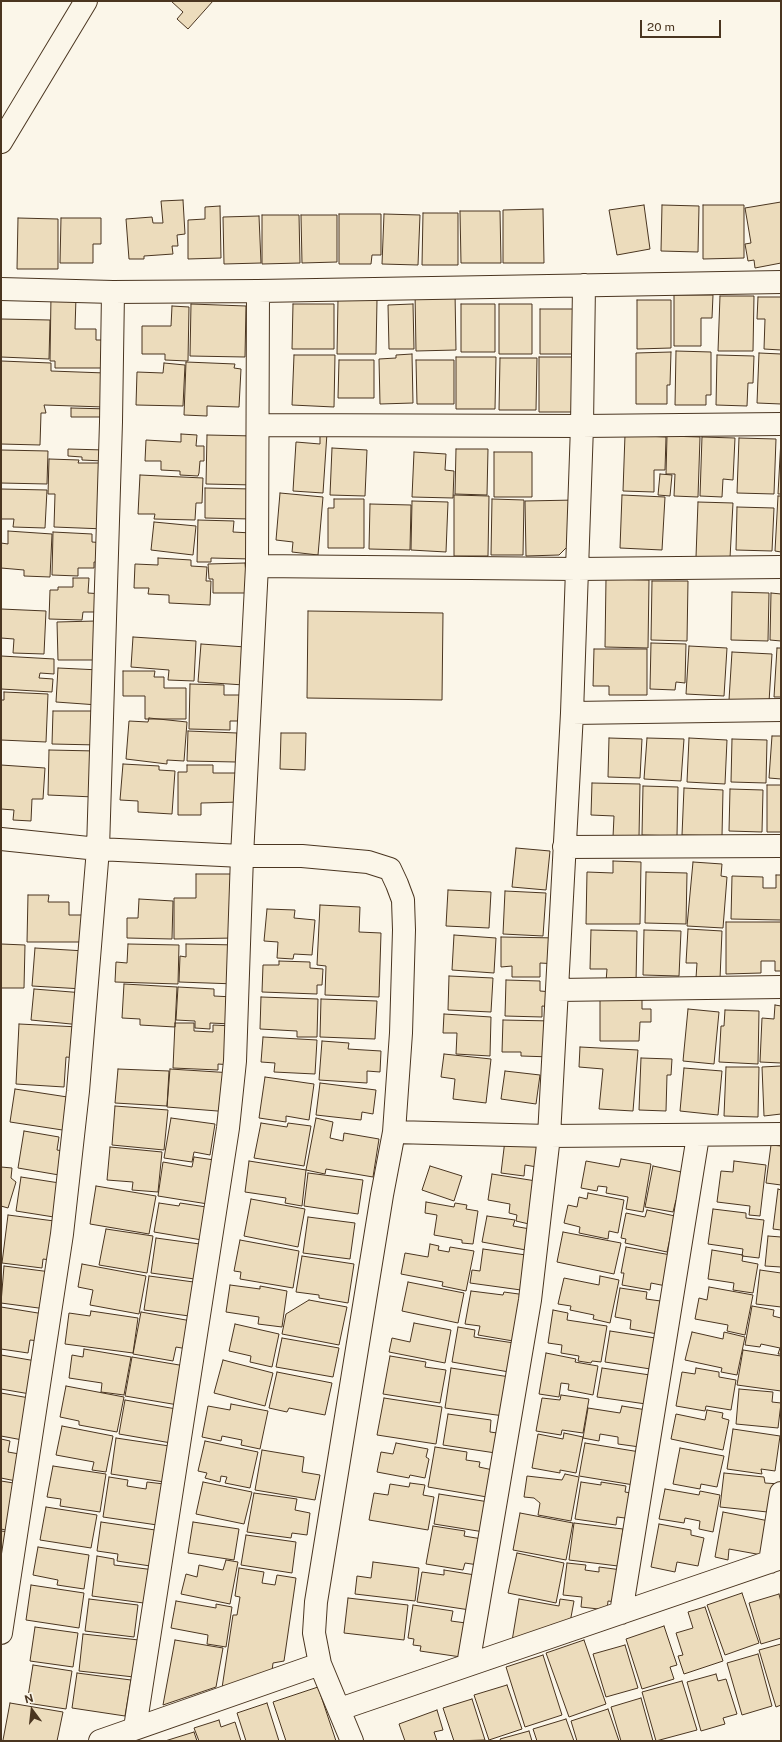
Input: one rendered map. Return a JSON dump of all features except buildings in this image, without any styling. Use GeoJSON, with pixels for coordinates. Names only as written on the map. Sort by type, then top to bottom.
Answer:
{"type":"FeatureCollection","features":[{"type":"Feature","properties":{"kind":"street"},"geometry":{"type":"LineString","coordinates":[[1,142],[86,1]]}},
{"type":"Feature","properties":{"kind":"street"},"geometry":{"type":"LineString","coordinates":[[1,288],[113,292],[258,291],[781,282]]}},
{"type":"Feature","properties":{"kind":"street"},"geometry":{"type":"LineString","coordinates":[[468,1665],[530,1300],[549,1136],[572,713],[582,426],[584,285]]}},
{"type":"Feature","properties":{"kind":"street"},"geometry":{"type":"LineString","coordinates":[[135,1728],[228,1128],[235,1061],[242,856],[257,566],[258,291]]}},
{"type":"Feature","properties":{"kind":"street"},"geometry":{"type":"LineString","coordinates":[[1,1633],[62,1234],[78,1091],[98,849],[111,430],[113,292]]}},
{"type":"Feature","properties":{"kind":"street"},"geometry":{"type":"LineString","coordinates":[[258,425],[582,426],[781,424]]}},
{"type":"Feature","properties":{"kind":"street"},"geometry":{"type":"LineString","coordinates":[[257,566],[576,569],[781,567]]}},
{"type":"Feature","properties":{"kind":"street"},"geometry":{"type":"LineString","coordinates":[[572,713],[781,710]]}},
{"type":"Feature","properties":{"kind":"street"},"geometry":{"type":"LineString","coordinates":[[1,839],[98,849],[242,856],[302,856],[368,862],[390,869],[402,900],[404,930],[401,1033],[394,1132],[382,1195],[317,1595],[314,1634],[320,1664],[352,1741]]}},
{"type":"Feature","properties":{"kind":"street"},"geometry":{"type":"LineString","coordinates":[[564,847],[781,846]]}},
{"type":"Feature","properties":{"kind":"street"},"geometry":{"type":"LineString","coordinates":[[557,990],[781,987]]}},
{"type":"Feature","properties":{"kind":"street"},"geometry":{"type":"LineString","coordinates":[[394,1132],[549,1136],[698,1136],[781,1134]]}},
{"type":"Feature","properties":{"kind":"street"},"geometry":{"type":"LineString","coordinates":[[621,1613],[698,1136]]}},
{"type":"Feature","properties":{"kind":"street"},"geometry":{"type":"LineString","coordinates":[[340,1709],[776,1560],[781,1494]]}},
{"type":"Feature","properties":{"kind":"street"},"geometry":{"type":"LineString","coordinates":[[100,1741],[320,1664]]}}]}
